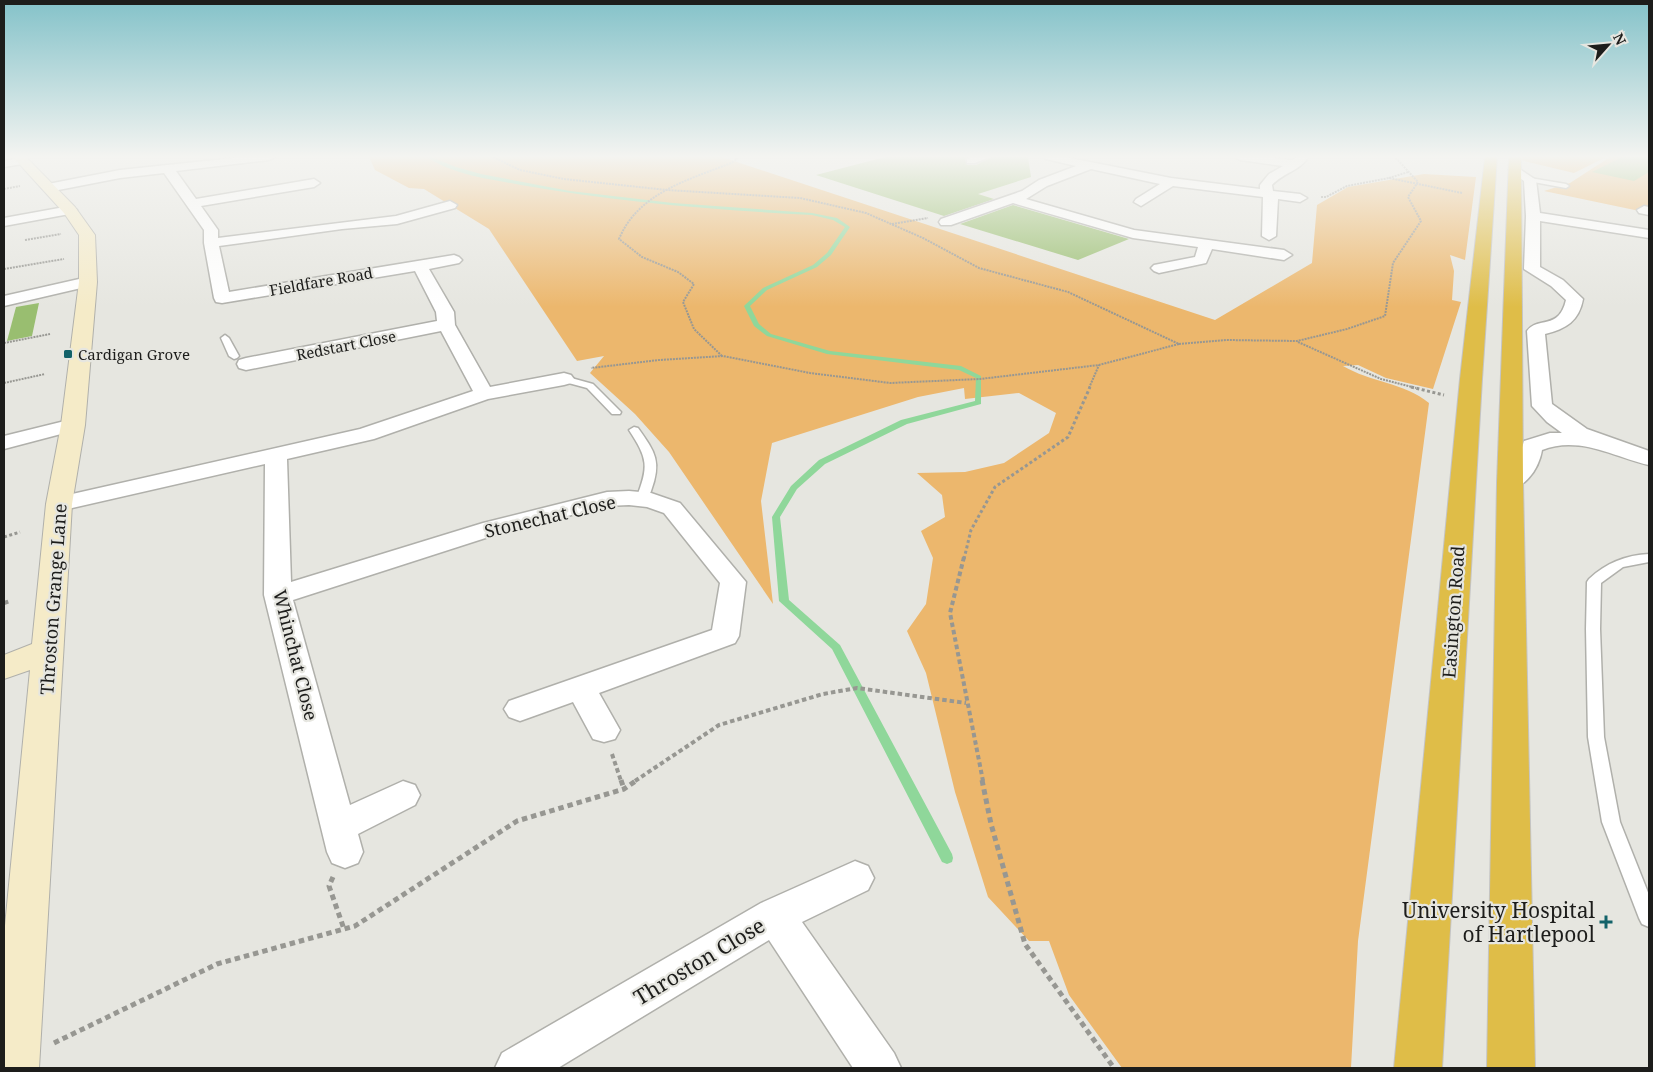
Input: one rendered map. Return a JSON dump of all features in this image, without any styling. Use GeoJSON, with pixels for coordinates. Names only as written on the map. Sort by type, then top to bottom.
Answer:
{"type":"FeatureCollection","features":[{"type":"Feature","properties":{"kind":"highway","name":"Easington Road"},"geometry":{"type":"LineString","coordinates":[[1418,1068],[1471,380],[1505,207]]}},
{"type":"Feature","properties":{"kind":"highway"},"geometry":{"type":"LineString","coordinates":[[1511,1068],[1510,483],[1513,207]]}},
{"type":"Feature","properties":{"kind":"street"},"geometry":{"type":"LineString","coordinates":[[4,301],[86,256],[70,210],[67,207]]}},
{"type":"Feature","properties":{"kind":"street","name":"Fieldfare Road"},"geometry":{"type":"LineString","coordinates":[[194,207],[211,230],[222,304],[371,272],[454,260]]}},
{"type":"Feature","properties":{"kind":"street"},"geometry":{"type":"LineString","coordinates":[[212,244],[342,225],[397,220],[446,207]]}},
{"type":"Feature","properties":{"kind":"street"},"geometry":{"type":"LineString","coordinates":[[946,222],[989,207]]}},
{"type":"Feature","properties":{"kind":"street"},"geometry":{"type":"LineString","coordinates":[[1040,207],[1133,234],[1284,255]]}},
{"type":"Feature","properties":{"kind":"street"},"geometry":{"type":"LineString","coordinates":[[1269,236],[1271,207]]}},
{"type":"Feature","properties":{"kind":"street"},"geometry":{"type":"LineString","coordinates":[[1529,207],[1533,216],[1532,269],[1557,283],[1575,299],[1574,310],[1560,324],[1536,331],[1542,406],[1559,423],[1588,439],[1649,458]]}},
{"type":"Feature","properties":{"kind":"street"},"geometry":{"type":"LineString","coordinates":[[4,222],[70,210]]}},
{"type":"Feature","properties":{"kind":"street"},"geometry":{"type":"LineString","coordinates":[[1533,216],[1649,234]]}},
{"type":"Feature","properties":{"kind":"street"},"geometry":{"type":"LineString","coordinates":[[1159,268],[1201,260],[1206,245]]}},
{"type":"Feature","properties":{"kind":"street","name":"Throston Grange Lane"},"geometry":{"type":"LineString","coordinates":[[15,1065],[60,504],[73,425],[86,256]]}},
{"type":"Feature","properties":{"kind":"street"},"geometry":{"type":"LineString","coordinates":[[420,266],[445,312],[446,325],[484,394]]}},
{"type":"Feature","properties":{"kind":"street","name":"Redstart Close"},"geometry":{"type":"LineString","coordinates":[[240,360],[446,325]]}},
{"type":"Feature","properties":{"kind":"street"},"geometry":{"type":"LineString","coordinates":[[230,375],[240,360]]}},
{"type":"Feature","properties":{"kind":"street"},"geometry":{"type":"LineString","coordinates":[[60,504],[366,434],[484,394],[564,379]]}},
{"type":"Feature","properties":{"kind":"street"},"geometry":{"type":"LineString","coordinates":[[4,443],[73,425]]}},
{"type":"Feature","properties":{"kind":"street"},"geometry":{"type":"LineString","coordinates":[[1510,483],[1529,463],[1532,446],[1550,440],[1588,439]]}},
{"type":"Feature","properties":{"kind":"street","name":"Whinchat Close"},"geometry":{"type":"LineString","coordinates":[[276,455],[278,595],[342,840]]}},
{"type":"Feature","properties":{"kind":"street","name":"Stonechat Close"},"geometry":{"type":"LineString","coordinates":[[278,595],[492,528],[607,499],[642,500],[672,508],[733,582],[725,636],[520,709]]}},
{"type":"Feature","properties":{"kind":"street"},"geometry":{"type":"LineString","coordinates":[[4,667],[49,650]]}},
{"type":"Feature","properties":{"kind":"street"},"geometry":{"type":"LineString","coordinates":[[581,688],[604,730]]}},
{"type":"Feature","properties":{"kind":"street"},"geometry":{"type":"LineString","coordinates":[[342,840],[402,795]]}},
{"type":"Feature","properties":{"kind":"street"},"geometry":{"type":"LineString","coordinates":[[775,916],[855,878]]}},
{"type":"Feature","properties":{"kind":"street","name":"Throston Close"},"geometry":{"type":"LineString","coordinates":[[517,1068],[775,916],[879,1068]]}},
{"type":"Feature","properties":{"kind":"lane"},"geometry":{"type":"LineString","coordinates":[[225,338],[240,360]]}},
{"type":"Feature","properties":{"kind":"lane"},"geometry":{"type":"LineString","coordinates":[[564,379],[590,386],[616,412]]}},
{"type":"Feature","properties":{"kind":"lane"},"geometry":{"type":"LineString","coordinates":[[634,430],[652,456],[654,469],[642,500]]}},
{"type":"Feature","properties":{"kind":"lane"},"geometry":{"type":"LineString","coordinates":[[1649,558],[1635,558],[1607,568],[1594,582],[1593,629],[1596,737],[1612,822],[1649,918]]}},
{"type":"Feature","properties":{"kind":"path"},"geometry":{"type":"LineString","coordinates":[[640,207],[626,222],[619,239],[642,257],[678,272],[694,284],[684,302],[694,329],[722,356]]}},
{"type":"Feature","properties":{"kind":"path"},"geometry":{"type":"LineString","coordinates":[[840,207],[866,213],[891,224],[978,268],[1068,292],[1179,344]]}},
{"type":"Feature","properties":{"kind":"path"},"geometry":{"type":"LineString","coordinates":[[564,379],[595,367],[722,356],[810,373],[890,383],[980,380],[1099,365],[1179,344],[1226,340],[1297,341],[1346,329],[1385,316],[1393,263],[1421,221],[1413,207]]}},
{"type":"Feature","properties":{"kind":"path"},"geometry":{"type":"LineString","coordinates":[[891,224],[931,217],[946,222]]}},
{"type":"Feature","properties":{"kind":"path"},"geometry":{"type":"LineString","coordinates":[[22,240],[86,256]]}},
{"type":"Feature","properties":{"kind":"path"},"geometry":{"type":"LineString","coordinates":[[4,269],[86,256]]}},
{"type":"Feature","properties":{"kind":"path"},"geometry":{"type":"LineString","coordinates":[[4,343],[50,334]]}},
{"type":"Feature","properties":{"kind":"path"},"geometry":{"type":"LineString","coordinates":[[1297,341],[1381,379],[1449,396]]}},
{"type":"Feature","properties":{"kind":"path"},"geometry":{"type":"LineString","coordinates":[[1099,365],[1068,437],[994,487],[971,530],[950,613],[991,824],[1025,944],[1114,1068]]}},
{"type":"Feature","properties":{"kind":"path"},"geometry":{"type":"LineString","coordinates":[[4,383],[45,374]]}},
{"type":"Feature","properties":{"kind":"path"},"geometry":{"type":"LineString","coordinates":[[4,537],[20,532]]}},
{"type":"Feature","properties":{"kind":"path"},"geometry":{"type":"LineString","coordinates":[[4,603],[10,601]]}},
{"type":"Feature","properties":{"kind":"path"},"geometry":{"type":"LineString","coordinates":[[15,1065],[217,964],[355,926],[517,821],[624,789],[719,725],[823,694],[857,688],[966,703]]}},
{"type":"Feature","properties":{"kind":"path"},"geometry":{"type":"LineString","coordinates":[[604,730],[624,789]]}},
{"type":"Feature","properties":{"kind":"path"},"geometry":{"type":"LineString","coordinates":[[342,840],[329,886],[344,929]]}},
{"type":"Feature","properties":{"kind":"shaded area"},"geometry":{"type":"Polygon","coordinates":[[[453,207],[873,207],[1215,320],[1312,263],[1317,207],[1472,207],[1465,260],[1450,255],[1454,271],[1452,300],[1461,302],[1433,389],[1386,378],[1358,365],[1343,366],[1364,376],[1409,391],[1429,403],[1358,941],[1351,1068],[1122,1068],[1069,995],[1049,941],[1029,941],[988,897],[955,792],[926,673],[907,631],[926,604],[933,558],[921,531],[945,517],[942,495],[917,473],[965,472],[1004,463],[1049,433],[1056,413],[1019,393],[965,399],[964,388],[918,397],[772,443],[761,501],[773,604],[669,452],[635,414],[590,373],[604,356],[577,361],[489,229],[453,207]]]}},
{"type":"Feature","properties":{"kind":"shaded area"},"geometry":{"type":"Polygon","coordinates":[[[1620,207],[1649,207],[1649,213],[1620,207]]]}},
{"type":"Feature","properties":{"kind":"building"},"geometry":{"type":"Polygon","coordinates":[[[916,207],[970,207],[944,216],[916,207]]]}},
{"type":"Feature","properties":{"kind":"building"},"geometry":{"type":"Polygon","coordinates":[[[1007,207],[1020,207],[1129,239],[1078,260],[960,224],[1007,207]]]}},
{"type":"Feature","properties":{"kind":"building"},"geometry":{"type":"Polygon","coordinates":[[[39,303],[32,336],[7,341],[16,307],[39,303]]]}},
{"type":"Feature","properties":{"kind":"waterway"},"geometry":{"type":"LineString","coordinates":[[708,207],[812,214],[835,219],[848,227],[829,254],[815,266],[765,289],[747,306],[756,325],[769,335],[829,353],[961,368],[979,377],[978,402],[904,422],[822,462],[794,488],[776,517],[784,601],[836,647],[947,858]]}},
{"type":"Feature","properties":{"kind":"place","name":"Cardigan Grove"},"geometry":{"type":"Point","coordinates":[68,354]}},
{"type":"Feature","properties":{"kind":"place","name":"University Hospital of Hartlepool"},"geometry":{"type":"Point","coordinates":[1606,922]}}]}
